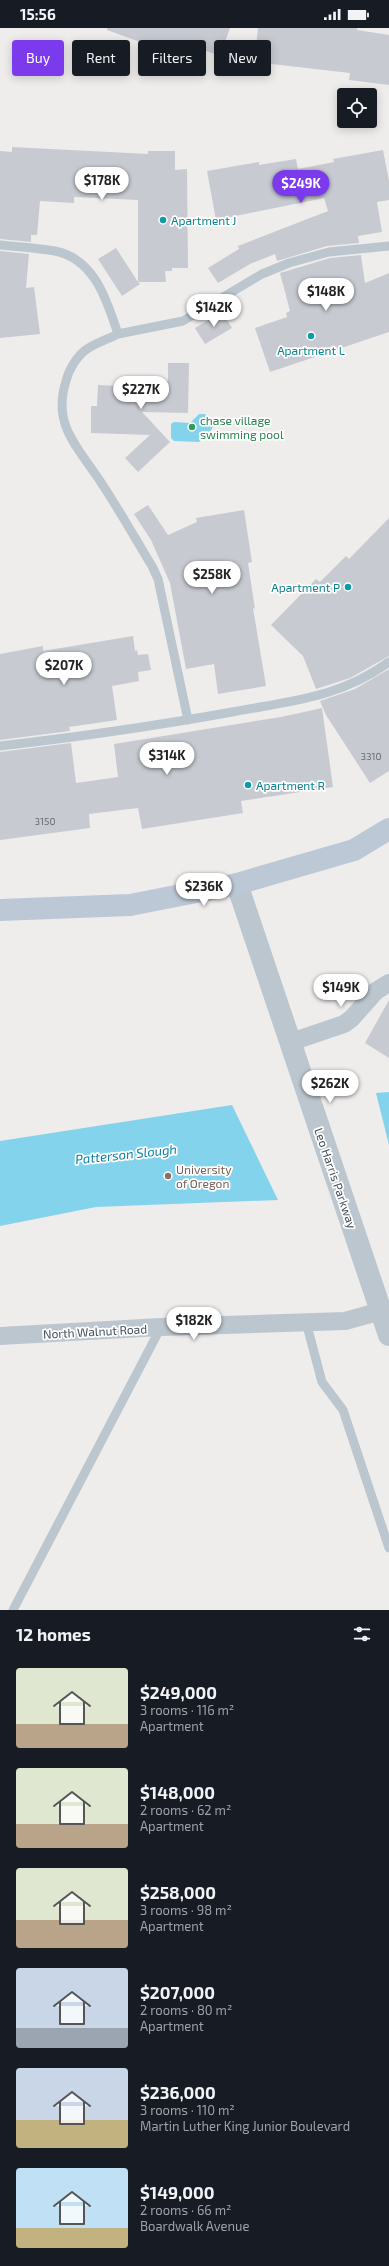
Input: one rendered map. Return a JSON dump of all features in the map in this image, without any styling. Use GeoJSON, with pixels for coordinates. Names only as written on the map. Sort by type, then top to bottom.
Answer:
{"type":"FeatureCollection","features":[{"type":"Feature","properties":{"kind":"main road"},"geometry":{"type":"LineString","coordinates":[[0,910],[130,904],[238,884],[354,850],[389,829]]}},
{"type":"Feature","properties":{"kind":"street","name":"Leo Harris Parkway"},"geometry":{"type":"LineString","coordinates":[[238,884],[291,1042],[385,1310],[389,1335]]}},
{"type":"Feature","properties":{"kind":"street"},"geometry":{"type":"LineString","coordinates":[[291,1042],[344,1024],[352,1018],[376,991],[389,983]]}},
{"type":"Feature","properties":{"kind":"street","name":"North Walnut Road"},"geometry":{"type":"LineString","coordinates":[[0,1336],[161,1327],[345,1321],[385,1310]]}},
{"type":"Feature","properties":{"kind":"lane"},"geometry":{"type":"LineString","coordinates":[[0,245],[55,251],[73,258],[88,271],[102,290],[118,334]]}},
{"type":"Feature","properties":{"kind":"lane"},"geometry":{"type":"LineString","coordinates":[[188,720],[158,579],[152,566],[96,475],[75,445],[65,426],[61,410],[62,393],[68,373],[78,357],[88,348],[118,334],[183,321],[262,274],[289,263],[329,252],[389,246]]}},
{"type":"Feature","properties":{"kind":"lane"},"geometry":{"type":"LineString","coordinates":[[0,746],[188,720],[328,694],[362,680],[389,662]]}},
{"type":"Feature","properties":{"kind":"lane"},"geometry":{"type":"LineString","coordinates":[[306,1322],[322,1382],[344,1410],[389,1548]]}},
{"type":"Feature","properties":{"kind":"lane"},"geometry":{"type":"LineString","coordinates":[[13,1610],[161,1327]]}},
{"type":"Feature","properties":{"kind":"water","name":"chase village swimming pool"},"geometry":{"type":"Polygon","coordinates":[[[199,414],[205,414],[213,425],[212,429],[199,442],[174,441],[171,438],[171,424],[174,422],[190,423],[199,414]]]}},
{"type":"Feature","properties":{"kind":"water"},"geometry":{"type":"Polygon","coordinates":[[[389,1092],[389,1145],[376,1093],[389,1092]]]}},
{"type":"Feature","properties":{"kind":"water","name":"Patterson Slough"},"geometry":{"type":"Polygon","coordinates":[[[232,1105],[278,1200],[96,1207],[0,1226],[0,1141],[232,1105]]]}},
{"type":"Feature","properties":{"kind":"building"},"geometry":{"type":"Polygon","coordinates":[[[107,28],[230,28],[226,40],[214,40],[214,54],[206,51],[206,40],[138,40],[138,41],[107,30],[107,28]]]}},
{"type":"Feature","properties":{"kind":"building"},"geometry":{"type":"Polygon","coordinates":[[[258,28],[357,28],[357,30],[389,35],[389,85],[349,80],[350,73],[271,64],[271,40],[257,40],[258,28]]]}},
{"type":"Feature","properties":{"kind":"building"},"geometry":{"type":"Polygon","coordinates":[[[12,147],[148,154],[148,151],[175,151],[175,170],[187,169],[188,268],[172,268],[172,271],[165,271],[166,282],[138,282],[138,200],[74,197],[74,203],[40,201],[37,235],[31,235],[31,242],[0,239],[0,151],[12,152],[12,147]]]}},
{"type":"Feature","properties":{"kind":"building"},"geometry":{"type":"Polygon","coordinates":[[[383,150],[389,181],[389,200],[377,202],[382,232],[358,236],[359,243],[327,246],[277,261],[275,254],[250,264],[218,283],[208,268],[239,249],[238,246],[328,211],[324,198],[216,220],[207,171],[259,162],[259,165],[296,159],[298,169],[334,162],[333,159],[383,150]]]}},
{"type":"Feature","properties":{"kind":"building"},"geometry":{"type":"Polygon","coordinates":[[[116,248],[140,284],[122,296],[98,259],[116,248]]]}},
{"type":"Feature","properties":{"kind":"building"},"geometry":{"type":"Polygon","coordinates":[[[0,251],[29,254],[26,288],[34,287],[40,334],[0,338],[0,251]]]}},
{"type":"Feature","properties":{"kind":"building"},"geometry":{"type":"Polygon","coordinates":[[[361,255],[365,283],[389,273],[389,332],[270,372],[255,328],[287,317],[286,313],[290,311],[280,273],[330,258],[361,255]]]}},
{"type":"Feature","properties":{"kind":"building"},"geometry":{"type":"Polygon","coordinates":[[[222,312],[232,328],[205,344],[195,328],[222,312]]]}},
{"type":"Feature","properties":{"kind":"building"},"geometry":{"type":"Polygon","coordinates":[[[168,363],[189,363],[188,413],[142,412],[170,442],[138,472],[125,458],[150,435],[91,433],[91,406],[97,406],[98,385],[119,386],[120,382],[168,381],[168,363]]]}},
{"type":"Feature","properties":{"kind":"building"},"geometry":{"type":"Polygon","coordinates":[[[148,505],[168,535],[197,522],[196,518],[244,510],[252,562],[248,563],[255,609],[253,608],[266,686],[218,694],[214,664],[186,669],[170,583],[151,540],[134,514],[148,505]]]}},
{"type":"Feature","properties":{"kind":"building"},"geometry":{"type":"Polygon","coordinates":[[[389,518],[389,656],[350,678],[316,689],[303,656],[271,625],[316,579],[320,582],[346,556],[349,559],[389,518]]]}},
{"type":"Feature","properties":{"kind":"building"},"geometry":{"type":"Polygon","coordinates":[[[133,636],[135,651],[137,650],[138,655],[148,654],[151,670],[138,672],[139,681],[112,686],[117,720],[69,727],[70,731],[0,740],[0,654],[43,646],[43,651],[133,636]]]}},
{"type":"Feature","properties":{"kind":"building"},"geometry":{"type":"Polygon","coordinates":[[[389,669],[389,771],[370,783],[326,715],[320,701],[355,689],[389,669]]]}},
{"type":"Feature","properties":{"kind":"building"},"geometry":{"type":"Polygon","coordinates":[[[322,708],[333,787],[241,801],[243,813],[142,829],[138,808],[89,814],[90,828],[0,840],[0,752],[71,743],[76,783],[118,777],[114,744],[281,717],[322,708]]]}},
{"type":"Feature","properties":{"kind":"building"},"geometry":{"type":"Polygon","coordinates":[[[389,1000],[389,1058],[365,1043],[389,1000]]]}},
{"type":"Feature","properties":{"kind":"place","name":"Apartment J"},"geometry":{"type":"Point","coordinates":[163,220]}},
{"type":"Feature","properties":{"kind":"place","name":"Apartment L"},"geometry":{"type":"Point","coordinates":[311,336]}},
{"type":"Feature","properties":{"kind":"place","name":"chase village swimming pool"},"geometry":{"type":"Point","coordinates":[192,427]}},
{"type":"Feature","properties":{"kind":"place","name":"Apartment P"},"geometry":{"type":"Point","coordinates":[348,587]}},
{"type":"Feature","properties":{"kind":"place","name":"Apartment R"},"geometry":{"type":"Point","coordinates":[248,785]}},
{"type":"Feature","properties":{"kind":"place","name":"University of Oregon"},"geometry":{"type":"Point","coordinates":[168,1176]}}]}
